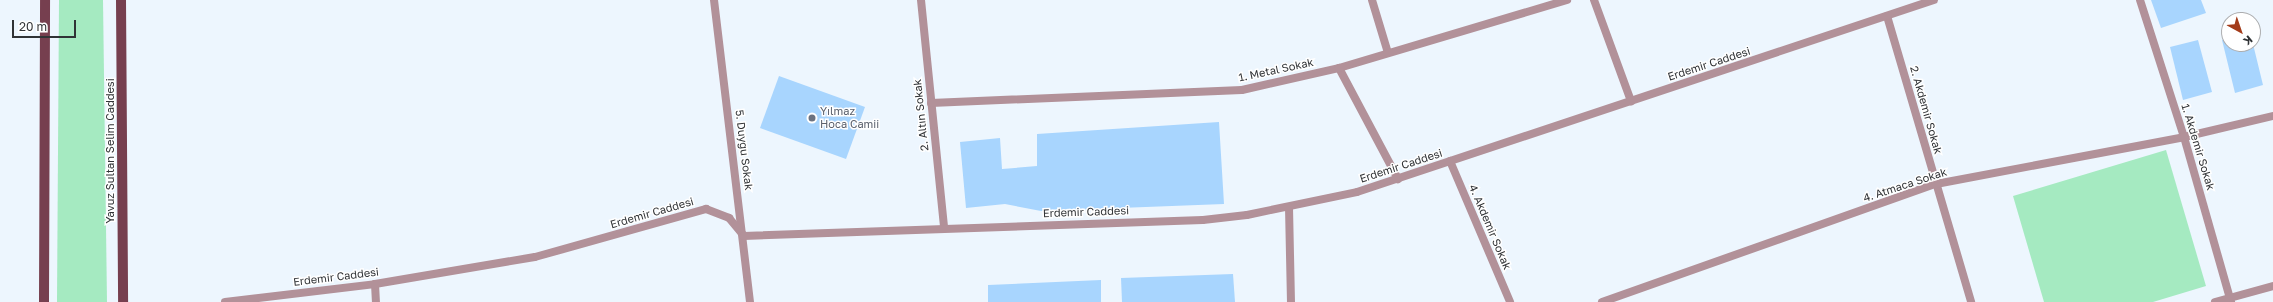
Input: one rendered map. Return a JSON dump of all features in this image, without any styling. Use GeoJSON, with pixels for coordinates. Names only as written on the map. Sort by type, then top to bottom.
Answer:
{"type":"FeatureCollection","features":[{"type":"Feature","properties":{"kind":"main road"},"geometry":{"type":"LineString","coordinates":[[44,302],[45,0]]}},
{"type":"Feature","properties":{"kind":"main road","name":"Yavuz Sultan Selim Caddesi"},"geometry":{"type":"LineString","coordinates":[[121,0],[124,302]]}},
{"type":"Feature","properties":{"kind":"street","name":"5. Duygu Sokak"},"geometry":{"type":"LineString","coordinates":[[714,0],[744,236],[750,302]]}},
{"type":"Feature","properties":{"kind":"street","name":"2. Altın Sokak"},"geometry":{"type":"LineString","coordinates":[[920,0],[944,228]]}},
{"type":"Feature","properties":{"kind":"street"},"geometry":{"type":"LineString","coordinates":[[1372,0],[1388,53]]}},
{"type":"Feature","properties":{"kind":"street","name":"1. Metal Sokak"},"geometry":{"type":"LineString","coordinates":[[931,103],[1242,90],[1339,68],[1567,0]]}},
{"type":"Feature","properties":{"kind":"street"},"geometry":{"type":"LineString","coordinates":[[1594,0],[1631,101]]}},
{"type":"Feature","properties":{"kind":"street","name":"Erdemir Caddesi"},"geometry":{"type":"LineString","coordinates":[[224,302],[375,284],[535,257],[706,209],[729,218],[744,236],[1203,220],[1247,215],[1357,192],[1934,0]]}},
{"type":"Feature","properties":{"kind":"street","name":"1. Akdemir Sokak"},"geometry":{"type":"LineString","coordinates":[[2140,0],[2184,137],[2230,300]]}},
{"type":"Feature","properties":{"kind":"street","name":"2. Akdemir Sokak"},"geometry":{"type":"LineString","coordinates":[[1888,16],[1971,302]]}},
{"type":"Feature","properties":{"kind":"street"},"geometry":{"type":"LineString","coordinates":[[1339,68],[1398,179]]}},
{"type":"Feature","properties":{"kind":"street","name":"4. Atmaca Sokak"},"geometry":{"type":"LineString","coordinates":[[1602,302],[1936,184],[2184,137],[2273,116]]}},
{"type":"Feature","properties":{"kind":"street","name":"4. Akdemir Sokak"},"geometry":{"type":"LineString","coordinates":[[1450,161],[1510,302]]}},
{"type":"Feature","properties":{"kind":"street"},"geometry":{"type":"LineString","coordinates":[[1289,207],[1292,302]]}},
{"type":"Feature","properties":{"kind":"street"},"geometry":{"type":"LineString","coordinates":[[375,284],[376,302]]}},
{"type":"Feature","properties":{"kind":"street"},"geometry":{"type":"LineString","coordinates":[[2215,302],[2230,300],[2273,286]]}},
{"type":"Feature","properties":{"kind":"green space"},"geometry":{"type":"Polygon","coordinates":[[[59,0],[103,0],[107,302],[57,302],[59,0]]]}},
{"type":"Feature","properties":{"kind":"green space"},"geometry":{"type":"Polygon","coordinates":[[[2166,150],[2206,286],[2153,302],[2044,302],[2013,196],[2166,150]]]}},
{"type":"Feature","properties":{"kind":"building"},"geometry":{"type":"Polygon","coordinates":[[[2151,0],[2201,0],[2206,13],[2161,28],[2151,0]]]}},
{"type":"Feature","properties":{"kind":"building"},"geometry":{"type":"Polygon","coordinates":[[[2198,40],[2212,92],[2183,100],[2170,47],[2198,40]]]}},
{"type":"Feature","properties":{"kind":"building"},"geometry":{"type":"Polygon","coordinates":[[[2225,52],[2255,52],[2263,85],[2235,93],[2225,52]]]}},
{"type":"Feature","properties":{"kind":"building","name":"Yılmaz Hoca Camii"},"geometry":{"type":"Polygon","coordinates":[[[779,76],[865,107],[846,159],[760,128],[779,76]]]}},
{"type":"Feature","properties":{"kind":"building"},"geometry":{"type":"Polygon","coordinates":[[[1219,122],[1224,204],[1041,211],[1005,204],[966,208],[960,142],[1000,138],[1002,169],[1037,166],[1037,134],[1219,122]]]}},
{"type":"Feature","properties":{"kind":"building"},"geometry":{"type":"Polygon","coordinates":[[[1233,274],[1235,302],[1122,302],[1121,278],[1233,274]]]}},
{"type":"Feature","properties":{"kind":"building"},"geometry":{"type":"Polygon","coordinates":[[[1101,280],[1101,302],[988,302],[988,285],[1101,280]]]}},
{"type":"Feature","properties":{"kind":"place","name":"Yılmaz Hoca Camii"},"geometry":{"type":"Point","coordinates":[812,118]}}]}
